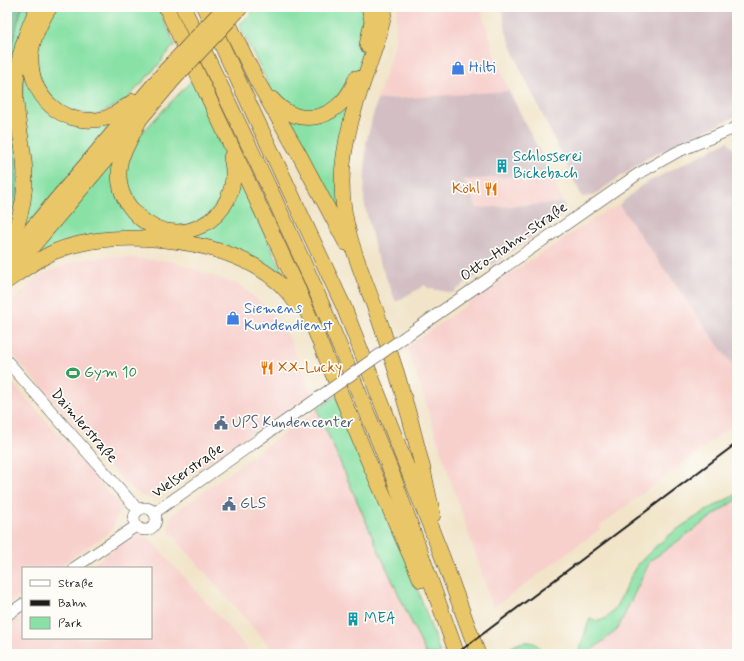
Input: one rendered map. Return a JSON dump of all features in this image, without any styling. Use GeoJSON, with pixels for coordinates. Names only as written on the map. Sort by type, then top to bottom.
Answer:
{"type":"FeatureCollection","features":[{"type":"Feature","properties":{"kind":"highway"},"geometry":{"type":"LineString","coordinates":[[7,247],[19,219],[24,193],[25,170],[16,99],[19,59],[24,39],[38,7]]}},
{"type":"Feature","properties":{"kind":"highway"},"geometry":{"type":"LineString","coordinates":[[50,7],[37,32],[31,54],[31,73],[38,91],[50,106],[66,116],[84,121],[103,119],[122,109],[148,92],[170,74],[241,7]]}},
{"type":"Feature","properties":{"kind":"highway"},"geometry":{"type":"LineString","coordinates":[[166,7],[223,131],[286,262],[365,453],[420,578],[447,627]]}},
{"type":"Feature","properties":{"kind":"highway"},"geometry":{"type":"LineString","coordinates":[[183,7],[274,198],[326,315],[393,476],[457,654]]}},
{"type":"Feature","properties":{"kind":"highway"},"geometry":{"type":"LineString","coordinates":[[204,7],[343,305],[442,556],[478,654]]}},
{"type":"Feature","properties":{"kind":"highway"},"geometry":{"type":"LineString","coordinates":[[221,7],[256,79],[300,156],[357,263]]}},
{"type":"Feature","properties":{"kind":"highway"},"geometry":{"type":"LineString","coordinates":[[7,276],[138,121],[170,74],[224,7]]}},
{"type":"Feature","properties":{"kind":"highway"},"geometry":{"type":"LineString","coordinates":[[256,79],[273,100],[290,114],[303,117],[316,117],[338,108],[347,98],[354,86],[370,35],[372,22],[369,7]]}},
{"type":"Feature","properties":{"kind":"highway"},"geometry":{"type":"LineString","coordinates":[[385,7],[379,39],[359,94],[348,136],[343,162],[342,184],[344,206],[349,236],[357,263],[381,325],[403,395],[428,487],[442,556]]}},
{"type":"Feature","properties":{"kind":"highway"},"geometry":{"type":"LineString","coordinates":[[7,258],[148,92]]}},
{"type":"Feature","properties":{"kind":"highway"},"geometry":{"type":"LineString","coordinates":[[138,121],[121,158],[119,174],[121,189],[126,201],[138,217],[156,228],[170,231],[189,230],[208,223],[224,208],[231,190],[234,176],[223,131]]}},
{"type":"Feature","properties":{"kind":"highway"},"geometry":{"type":"LineString","coordinates":[[7,281],[40,259],[57,251],[80,244],[106,240],[168,240],[199,245],[231,255],[255,266],[275,279],[292,296],[314,328]]}},
{"type":"Feature","properties":{"kind":"street","name":"Otto-Hahn-Straße"},"geometry":{"type":"LineString","coordinates":[[318,398],[638,174],[677,152],[737,127]]}},
{"type":"Feature","properties":{"kind":"street","name":"Daimlerstraße"},"geometry":{"type":"LineString","coordinates":[[7,361],[138,510]]}},
{"type":"Feature","properties":{"kind":"street","name":"Welserstraße"},"geometry":{"type":"LineString","coordinates":[[154,513],[318,398]]}},
{"type":"Feature","properties":{"kind":"street"},"geometry":{"type":"LineString","coordinates":[[147,508],[154,513],[156,519],[152,527],[143,530],[136,526],[134,516],[138,510],[147,508]]}},
{"type":"Feature","properties":{"kind":"street"},"geometry":{"type":"LineString","coordinates":[[75,567],[136,526]]}},
{"type":"Feature","properties":{"kind":"street"},"geometry":{"type":"LineString","coordinates":[[7,615],[22,605]]}},
{"type":"Feature","properties":{"kind":"shaded area"},"geometry":{"type":"Polygon","coordinates":[[[397,7],[482,7],[482,13],[498,65],[509,91],[377,100],[395,44],[397,7]]]}},
{"type":"Feature","properties":{"kind":"shaded area"},"geometry":{"type":"Polygon","coordinates":[[[502,7],[737,7],[737,116],[649,157],[592,196],[582,197],[520,68],[506,32],[502,7]]]}},
{"type":"Feature","properties":{"kind":"shaded area"},"geometry":{"type":"Polygon","coordinates":[[[509,91],[551,174],[463,180],[477,208],[563,203],[565,207],[564,212],[560,217],[452,293],[428,288],[425,285],[396,302],[376,253],[364,202],[366,143],[377,100],[509,91]]]}},
{"type":"Feature","properties":{"kind":"shaded area"},"geometry":{"type":"Polygon","coordinates":[[[728,141],[737,154],[737,372],[619,205],[642,185],[728,141]]]}},
{"type":"Feature","properties":{"kind":"shaded area"},"geometry":{"type":"Polygon","coordinates":[[[551,174],[563,203],[477,208],[463,180],[551,174]]]}},
{"type":"Feature","properties":{"kind":"shaded area"},"geometry":{"type":"Polygon","coordinates":[[[619,205],[737,372],[737,422],[601,525],[600,529],[493,608],[407,347],[520,267],[605,212],[619,205]]]}},
{"type":"Feature","properties":{"kind":"shaded area"},"geometry":{"type":"Polygon","coordinates":[[[106,256],[170,261],[240,285],[267,308],[288,335],[312,393],[155,498],[144,497],[125,483],[7,348],[7,309],[37,277],[73,262],[106,256]]]}},
{"type":"Feature","properties":{"kind":"shaded area"},"geometry":{"type":"Polygon","coordinates":[[[7,376],[121,507],[112,530],[59,567],[22,567],[22,594],[7,604],[7,376]]]}},
{"type":"Feature","properties":{"kind":"shaded area"},"geometry":{"type":"Polygon","coordinates":[[[317,409],[381,556],[426,654],[276,654],[169,531],[170,516],[317,409]]]}},
{"type":"Feature","properties":{"kind":"shaded area"},"geometry":{"type":"Polygon","coordinates":[[[737,500],[737,654],[589,654],[589,652],[617,630],[650,561],[737,500]]]}},
{"type":"Feature","properties":{"kind":"shaded area"},"geometry":{"type":"Polygon","coordinates":[[[135,534],[149,538],[252,654],[7,654],[7,626],[22,615],[22,639],[152,639],[152,567],[89,567],[135,534]]]}},
{"type":"Feature","properties":{"kind":"green space"},"geometry":{"type":"Polygon","coordinates":[[[7,7],[22,7],[10,56],[7,92],[7,7]]]}},
{"type":"Feature","properties":{"kind":"green space"},"geometry":{"type":"Polygon","coordinates":[[[22,7],[33,7],[22,34],[23,180],[7,236],[16,192],[16,159],[7,106],[7,81],[12,43],[22,7]]]}},
{"type":"Feature","properties":{"kind":"green space"},"geometry":{"type":"Polygon","coordinates":[[[54,7],[158,7],[175,45],[125,101],[97,115],[64,110],[38,83],[37,47],[54,7]]]}},
{"type":"Feature","properties":{"kind":"green space"},"geometry":{"type":"Polygon","coordinates":[[[257,7],[380,7],[356,100],[342,219],[273,94],[239,25],[257,7]]]}},
{"type":"Feature","properties":{"kind":"green space"},"geometry":{"type":"Polygon","coordinates":[[[26,53],[45,107],[116,119],[16,239],[21,110],[26,53]]]}},
{"type":"Feature","properties":{"kind":"green space"},"geometry":{"type":"Polygon","coordinates":[[[193,79],[232,162],[217,213],[184,228],[149,220],[126,191],[124,173],[136,139],[193,79]]]}},
{"type":"Feature","properties":{"kind":"green space"},"geometry":{"type":"Polygon","coordinates":[[[7,106],[16,162],[17,181],[13,210],[7,226],[7,106]]]}},
{"type":"Feature","properties":{"kind":"green space"},"geometry":{"type":"Polygon","coordinates":[[[120,150],[115,170],[139,223],[196,232],[238,176],[290,288],[250,260],[130,235],[21,267],[120,150]]]}},
{"type":"Feature","properties":{"kind":"green space"},"geometry":{"type":"Polygon","coordinates":[[[336,396],[411,570],[440,653],[439,654],[426,654],[381,556],[317,409],[336,396]]]}},
{"type":"Feature","properties":{"kind":"green space"},"geometry":{"type":"Polygon","coordinates":[[[737,494],[737,500],[650,561],[617,630],[589,652],[589,654],[578,654],[590,618],[598,621],[604,619],[610,614],[616,607],[636,567],[646,556],[678,529],[737,494]]]}},
{"type":"Feature","properties":{"kind":"green space"},"geometry":{"type":"Polygon","coordinates":[[[523,642],[535,644],[540,648],[543,654],[508,654],[506,651],[523,642]]]}},
{"type":"Feature","properties":{"kind":"railway"},"geometry":{"type":"LineString","coordinates":[[456,654],[737,443]]}},
{"type":"Feature","properties":{"kind":"place","name":"Hilti"},"geometry":{"type":"Point","coordinates":[458,68]}},
{"type":"Feature","properties":{"kind":"place","name":"Schlosserei Bickebach"},"geometry":{"type":"Point","coordinates":[502,166]}},
{"type":"Feature","properties":{"kind":"place","name":"Köhl"},"geometry":{"type":"Point","coordinates":[491,189]}},
{"type":"Feature","properties":{"kind":"place","name":"Siemens Kundendienst"},"geometry":{"type":"Point","coordinates":[233,318]}},
{"type":"Feature","properties":{"kind":"place","name":"XX-Lucky"},"geometry":{"type":"Point","coordinates":[267,368]}},
{"type":"Feature","properties":{"kind":"place","name":"Gym 10"},"geometry":{"type":"Point","coordinates":[73,373]}},
{"type":"Feature","properties":{"kind":"place","name":"UPS Kundencenter"},"geometry":{"type":"Point","coordinates":[221,423]}},
{"type":"Feature","properties":{"kind":"place","name":"GLS"},"geometry":{"type":"Point","coordinates":[229,504]}},
{"type":"Feature","properties":{"kind":"place","name":"MEA"},"geometry":{"type":"Point","coordinates":[353,619]}}]}
